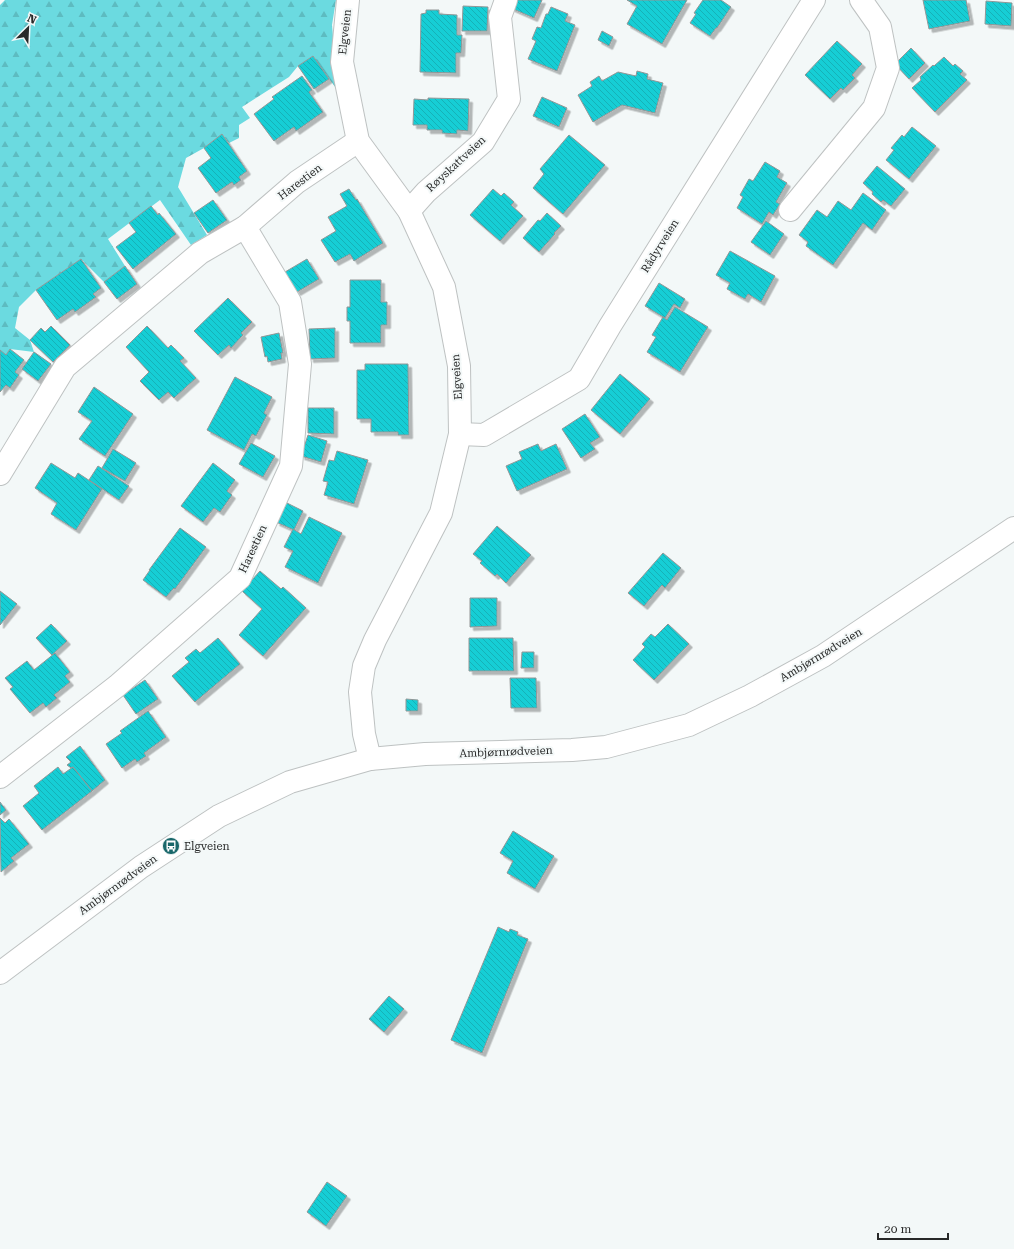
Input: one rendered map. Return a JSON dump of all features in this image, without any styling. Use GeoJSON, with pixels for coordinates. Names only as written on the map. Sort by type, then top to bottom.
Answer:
{"type":"FeatureCollection","features":[{"type":"Feature","properties":{"kind":"street","name":"Elgveien"},"geometry":{"type":"LineString","coordinates":[[348,0],[342,62],[358,141],[409,211],[444,287],[458,366],[460,434],[441,513],[375,640],[364,666],[360,692],[364,734],[370,759]]}},
{"type":"Feature","properties":{"kind":"street","name":"Røyskattveien"},"geometry":{"type":"LineString","coordinates":[[409,211],[426,192],[483,142],[509,99],[500,17],[506,0]]}},
{"type":"Feature","properties":{"kind":"street","name":"Rådyrveien"},"geometry":{"type":"LineString","coordinates":[[460,434],[484,435],[579,379],[618,313],[814,0]]}},
{"type":"Feature","properties":{"kind":"street"},"geometry":{"type":"LineString","coordinates":[[790,210],[874,108],[888,68],[880,27],[861,0]]}},
{"type":"Feature","properties":{"kind":"street","name":"Harestien"},"geometry":{"type":"LineString","coordinates":[[0,474],[64,367],[200,253],[244,227],[297,182],[358,141]]}},
{"type":"Feature","properties":{"kind":"street","name":"Harestien"},"geometry":{"type":"LineString","coordinates":[[0,777],[117,686],[240,578],[291,466],[300,364],[290,302],[244,227]]}},
{"type":"Feature","properties":{"kind":"street","name":"Ambjørnrødveien"},"geometry":{"type":"LineString","coordinates":[[0,972],[141,867],[219,816],[290,782],[370,759],[425,754],[572,750],[606,747],[689,726],[750,696],[823,656],[1014,528]]}},
{"type":"Feature","properties":{"kind":"green space"},"geometry":{"type":"Polygon","coordinates":[[[5,0],[336,0],[332,25],[338,91],[313,56],[298,66],[289,77],[242,107],[250,118],[239,125],[239,138],[229,143],[222,134],[204,148],[186,158],[178,187],[207,235],[191,245],[160,200],[108,239],[125,266],[104,282],[81,259],[36,290],[19,307],[15,328],[30,340],[34,352],[10,349],[6,355],[0,351],[0,5],[5,0]]]}},
{"type":"Feature","properties":{"kind":"building"},"geometry":{"type":"Polygon","coordinates":[[[514,0],[542,0],[534,18],[511,8],[514,0]]]}},
{"type":"Feature","properties":{"kind":"building"},"geometry":{"type":"Polygon","coordinates":[[[627,0],[687,0],[662,44],[627,24],[637,6],[627,0]]]}},
{"type":"Feature","properties":{"kind":"building"},"geometry":{"type":"Polygon","coordinates":[[[703,0],[721,0],[731,7],[710,36],[690,23],[696,14],[694,13],[703,0]]]}},
{"type":"Feature","properties":{"kind":"building"},"geometry":{"type":"Polygon","coordinates":[[[923,0],[966,0],[970,21],[929,29],[923,0]]]}},
{"type":"Feature","properties":{"kind":"building"},"geometry":{"type":"Polygon","coordinates":[[[986,1],[1012,3],[1011,26],[985,24],[986,1]]]}},
{"type":"Feature","properties":{"kind":"building"},"geometry":{"type":"Polygon","coordinates":[[[463,6],[488,7],[487,31],[462,31],[463,6]]]}},
{"type":"Feature","properties":{"kind":"building"},"geometry":{"type":"Polygon","coordinates":[[[551,7],[568,14],[565,21],[575,25],[557,71],[528,59],[536,41],[532,39],[537,27],[541,28],[546,14],[548,14],[551,7]]]}},
{"type":"Feature","properties":{"kind":"building"},"geometry":{"type":"Polygon","coordinates":[[[426,10],[439,10],[439,14],[457,15],[457,35],[462,35],[461,53],[456,53],[456,73],[420,72],[421,14],[426,13],[426,10]]]}},
{"type":"Feature","properties":{"kind":"building"},"geometry":{"type":"Polygon","coordinates":[[[602,31],[613,37],[609,46],[598,40],[602,31]]]}},
{"type":"Feature","properties":{"kind":"building"},"geometry":{"type":"Polygon","coordinates":[[[837,41],[862,64],[852,75],[855,78],[843,90],[841,88],[830,99],[805,75],[837,41]]]}},
{"type":"Feature","properties":{"kind":"building"},"geometry":{"type":"Polygon","coordinates":[[[911,48],[925,63],[909,79],[895,64],[911,48]]]}},
{"type":"Feature","properties":{"kind":"building"},"geometry":{"type":"Polygon","coordinates":[[[313,56],[329,79],[314,89],[298,66],[313,56]]]}},
{"type":"Feature","properties":{"kind":"building"},"geometry":{"type":"Polygon","coordinates":[[[944,57],[953,66],[955,64],[963,71],[960,74],[967,80],[935,112],[912,88],[921,80],[920,77],[944,57]]]}},
{"type":"Feature","properties":{"kind":"building"},"geometry":{"type":"Polygon","coordinates":[[[637,71],[648,74],[647,79],[663,83],[655,113],[622,105],[593,122],[578,95],[592,86],[590,82],[599,76],[602,81],[618,72],[636,76],[637,71]]]}},
{"type":"Feature","properties":{"kind":"building"},"geometry":{"type":"Polygon","coordinates":[[[302,76],[312,90],[309,92],[323,112],[296,131],[294,127],[274,141],[254,114],[274,99],[272,97],[302,76]]]}},
{"type":"Feature","properties":{"kind":"building"},"geometry":{"type":"Polygon","coordinates":[[[542,97],[567,108],[559,127],[533,116],[542,97]]]}},
{"type":"Feature","properties":{"kind":"building"},"geometry":{"type":"Polygon","coordinates":[[[428,98],[469,99],[468,131],[457,130],[457,134],[442,133],[442,130],[427,130],[427,125],[413,125],[414,99],[428,100],[428,98]]]}},
{"type":"Feature","properties":{"kind":"building"},"geometry":{"type":"Polygon","coordinates":[[[912,127],[936,146],[909,179],[886,160],[894,150],[891,148],[902,135],[904,137],[912,127]]]}},
{"type":"Feature","properties":{"kind":"building"},"geometry":{"type":"Polygon","coordinates":[[[222,134],[247,171],[239,177],[241,180],[234,185],[232,182],[216,193],[198,168],[211,158],[204,148],[222,134]]]}},
{"type":"Feature","properties":{"kind":"building"},"geometry":{"type":"Polygon","coordinates":[[[569,135],[605,165],[563,214],[533,188],[544,174],[540,169],[569,135]]]}},
{"type":"Feature","properties":{"kind":"building"},"geometry":{"type":"Polygon","coordinates":[[[765,162],[780,171],[777,177],[787,183],[776,202],[780,204],[773,215],[769,212],[762,224],[737,208],[743,197],[740,195],[749,179],[753,181],[765,162]]]}},
{"type":"Feature","properties":{"kind":"building"},"geometry":{"type":"Polygon","coordinates":[[[877,166],[905,189],[891,206],[883,200],[881,202],[863,183],[877,166]]]}},
{"type":"Feature","properties":{"kind":"building"},"geometry":{"type":"Polygon","coordinates":[[[349,189],[356,200],[357,199],[383,243],[354,261],[350,254],[335,262],[321,240],[336,231],[328,217],[347,206],[340,194],[349,189]]]}},
{"type":"Feature","properties":{"kind":"building"},"geometry":{"type":"Polygon","coordinates":[[[493,189],[501,196],[504,193],[514,202],[511,205],[523,216],[500,241],[470,215],[493,189]]]}},
{"type":"Feature","properties":{"kind":"building"},"geometry":{"type":"Polygon","coordinates":[[[863,193],[886,210],[872,230],[863,223],[833,265],[806,246],[808,242],[799,235],[817,210],[827,217],[838,201],[851,210],[863,193]]]}},
{"type":"Feature","properties":{"kind":"building"},"geometry":{"type":"Polygon","coordinates":[[[213,200],[227,220],[208,233],[194,213],[213,200]]]}},
{"type":"Feature","properties":{"kind":"building"},"geometry":{"type":"Polygon","coordinates":[[[151,206],[158,215],[159,213],[176,234],[133,269],[116,247],[136,232],[129,223],[151,206]]]}},
{"type":"Feature","properties":{"kind":"building"},"geometry":{"type":"Polygon","coordinates":[[[547,213],[561,226],[539,252],[523,238],[538,220],[540,221],[547,213]]]}},
{"type":"Feature","properties":{"kind":"building"},"geometry":{"type":"Polygon","coordinates":[[[766,221],[784,234],[770,255],[751,242],[766,221]]]}},
{"type":"Feature","properties":{"kind":"building"},"geometry":{"type":"Polygon","coordinates":[[[730,251],[775,276],[761,302],[748,294],[745,299],[727,289],[730,283],[716,275],[730,251]]]}},
{"type":"Feature","properties":{"kind":"building"},"geometry":{"type":"Polygon","coordinates":[[[81,259],[101,288],[93,294],[96,297],[75,312],[73,309],[57,320],[36,290],[81,259]]]}},
{"type":"Feature","properties":{"kind":"building"},"geometry":{"type":"Polygon","coordinates":[[[307,259],[319,279],[297,292],[285,272],[307,259]]]}},
{"type":"Feature","properties":{"kind":"building"},"geometry":{"type":"Polygon","coordinates":[[[125,266],[137,284],[117,299],[104,282],[125,266]]]}},
{"type":"Feature","properties":{"kind":"building"},"geometry":{"type":"Polygon","coordinates":[[[350,280],[381,280],[381,302],[387,302],[387,325],[381,325],[381,343],[350,343],[350,321],[347,321],[347,307],[350,307],[350,280]]]}},
{"type":"Feature","properties":{"kind":"building"},"geometry":{"type":"Polygon","coordinates":[[[659,283],[685,299],[680,308],[674,304],[665,318],[645,306],[659,283]]]}},
{"type":"Feature","properties":{"kind":"building"},"geometry":{"type":"Polygon","coordinates":[[[228,298],[252,322],[241,333],[243,335],[231,348],[229,345],[218,355],[194,331],[228,298]]]}},
{"type":"Feature","properties":{"kind":"building"},"geometry":{"type":"Polygon","coordinates":[[[675,307],[708,327],[680,372],[647,352],[656,337],[652,335],[663,317],[667,320],[675,307]]]}},
{"type":"Feature","properties":{"kind":"building"},"geometry":{"type":"Polygon","coordinates":[[[51,326],[70,345],[53,362],[30,340],[41,328],[45,332],[51,326]]]}},
{"type":"Feature","properties":{"kind":"building"},"geometry":{"type":"Polygon","coordinates":[[[147,326],[168,348],[171,345],[184,358],[180,361],[196,378],[174,398],[168,392],[159,400],[140,381],[149,372],[126,347],[147,326]]]}},
{"type":"Feature","properties":{"kind":"building"},"geometry":{"type":"Polygon","coordinates":[[[335,328],[335,358],[310,359],[309,329],[335,328]]]}},
{"type":"Feature","properties":{"kind":"building"},"geometry":{"type":"Polygon","coordinates":[[[279,333],[283,353],[281,353],[282,359],[268,362],[267,356],[265,357],[261,337],[279,333]]]}},
{"type":"Feature","properties":{"kind":"building"},"geometry":{"type":"Polygon","coordinates":[[[10,349],[24,360],[15,372],[19,375],[10,388],[6,385],[0,392],[0,350],[6,355],[10,349]]]}},
{"type":"Feature","properties":{"kind":"building"},"geometry":{"type":"Polygon","coordinates":[[[34,352],[51,364],[38,381],[22,369],[34,352]]]}},
{"type":"Feature","properties":{"kind":"building"},"geometry":{"type":"Polygon","coordinates":[[[365,364],[408,364],[409,435],[398,435],[398,432],[371,432],[371,419],[357,419],[357,370],[365,370],[365,364]]]}},
{"type":"Feature","properties":{"kind":"building"},"geometry":{"type":"Polygon","coordinates":[[[620,374],[650,399],[620,434],[591,410],[620,374]]]}},
{"type":"Feature","properties":{"kind":"building"},"geometry":{"type":"Polygon","coordinates":[[[235,377],[272,397],[264,413],[267,415],[256,436],[252,434],[244,450],[207,430],[235,377]]]}},
{"type":"Feature","properties":{"kind":"building"},"geometry":{"type":"Polygon","coordinates":[[[94,387],[133,414],[105,456],[79,439],[92,421],[78,412],[94,387]]]}},
{"type":"Feature","properties":{"kind":"building"},"geometry":{"type":"Polygon","coordinates":[[[308,408],[334,408],[334,434],[308,433],[308,408]]]}},
{"type":"Feature","properties":{"kind":"building"},"geometry":{"type":"Polygon","coordinates":[[[585,414],[600,437],[590,443],[595,449],[581,458],[562,429],[585,414]]]}},
{"type":"Feature","properties":{"kind":"building"},"geometry":{"type":"Polygon","coordinates":[[[308,435],[327,441],[321,462],[301,456],[308,435]]]}},
{"type":"Feature","properties":{"kind":"building"},"geometry":{"type":"Polygon","coordinates":[[[251,443],[275,456],[263,477],[239,464],[251,443]]]}},
{"type":"Feature","properties":{"kind":"building"},"geometry":{"type":"Polygon","coordinates":[[[538,444],[541,451],[556,444],[567,469],[517,491],[506,466],[522,459],[519,452],[538,444]]]}},
{"type":"Feature","properties":{"kind":"building"},"geometry":{"type":"Polygon","coordinates":[[[113,449],[136,463],[125,481],[102,468],[113,449]]]}},
{"type":"Feature","properties":{"kind":"building"},"geometry":{"type":"Polygon","coordinates":[[[337,451],[368,460],[354,504],[324,495],[328,482],[323,481],[329,460],[334,461],[337,451]]]}},
{"type":"Feature","properties":{"kind":"building"},"geometry":{"type":"Polygon","coordinates":[[[51,463],[75,478],[78,473],[102,489],[76,530],[51,514],[57,503],[35,488],[51,463]]]}},
{"type":"Feature","properties":{"kind":"building"},"geometry":{"type":"Polygon","coordinates":[[[213,463],[235,480],[227,491],[232,495],[220,512],[214,508],[203,522],[181,506],[213,463]]]}},
{"type":"Feature","properties":{"kind":"building"},"geometry":{"type":"Polygon","coordinates":[[[98,466],[129,486],[119,500],[89,480],[98,466]]]}},
{"type":"Feature","properties":{"kind":"building"},"geometry":{"type":"Polygon","coordinates":[[[285,502],[303,511],[294,530],[276,522],[285,502]]]}},
{"type":"Feature","properties":{"kind":"building"},"geometry":{"type":"Polygon","coordinates":[[[309,517],[342,533],[318,583],[285,567],[293,551],[284,547],[293,529],[301,534],[309,517]]]}},
{"type":"Feature","properties":{"kind":"building"},"geometry":{"type":"Polygon","coordinates":[[[497,526],[531,555],[506,583],[497,574],[495,576],[480,563],[482,561],[473,554],[497,526]]]}},
{"type":"Feature","properties":{"kind":"building"},"geometry":{"type":"Polygon","coordinates":[[[180,528],[206,547],[175,589],[174,588],[166,597],[143,580],[180,528]]]}},
{"type":"Feature","properties":{"kind":"building"},"geometry":{"type":"Polygon","coordinates":[[[663,553],[681,568],[665,588],[662,585],[644,606],[628,593],[663,553]]]}},
{"type":"Feature","properties":{"kind":"building"},"geometry":{"type":"Polygon","coordinates":[[[260,571],[281,589],[283,587],[306,608],[263,656],[239,635],[262,609],[242,591],[260,571]]]}},
{"type":"Feature","properties":{"kind":"building"},"geometry":{"type":"Polygon","coordinates":[[[0,591],[17,604],[0,625],[0,591]]]}},
{"type":"Feature","properties":{"kind":"building"},"geometry":{"type":"Polygon","coordinates":[[[470,598],[497,598],[497,626],[470,627],[470,598]]]}},
{"type":"Feature","properties":{"kind":"building"},"geometry":{"type":"Polygon","coordinates":[[[51,624],[67,641],[52,655],[36,638],[51,624]]]}},
{"type":"Feature","properties":{"kind":"building"},"geometry":{"type":"Polygon","coordinates":[[[668,624],[689,644],[654,680],[633,660],[645,647],[642,644],[651,634],[655,637],[668,624]]]}},
{"type":"Feature","properties":{"kind":"building"},"geometry":{"type":"Polygon","coordinates":[[[218,638],[240,664],[195,702],[172,676],[189,662],[185,658],[196,649],[200,653],[218,638]]]}},
{"type":"Feature","properties":{"kind":"building"},"geometry":{"type":"Polygon","coordinates":[[[469,638],[513,638],[514,671],[469,671],[469,638]]]}},
{"type":"Feature","properties":{"kind":"building"},"geometry":{"type":"Polygon","coordinates":[[[522,652],[534,652],[534,668],[521,668],[522,652]]]}},
{"type":"Feature","properties":{"kind":"building"},"geometry":{"type":"Polygon","coordinates":[[[55,653],[70,672],[65,676],[70,682],[54,695],[57,698],[46,707],[43,703],[30,713],[10,689],[13,687],[5,678],[27,661],[34,670],[55,653]]]}},
{"type":"Feature","properties":{"kind":"building"},"geometry":{"type":"Polygon","coordinates":[[[510,678],[536,678],[537,708],[511,708],[510,678]]]}},
{"type":"Feature","properties":{"kind":"building"},"geometry":{"type":"Polygon","coordinates":[[[145,680],[158,699],[136,714],[123,695],[145,680]]]}},
{"type":"Feature","properties":{"kind":"building"},"geometry":{"type":"Polygon","coordinates":[[[406,699],[418,700],[418,711],[406,711],[406,699]]]}},
{"type":"Feature","properties":{"kind":"building"},"geometry":{"type":"Polygon","coordinates":[[[148,711],[166,737],[144,753],[146,756],[137,762],[135,759],[122,768],[106,744],[122,733],[120,731],[148,711]]]}},
{"type":"Feature","properties":{"kind":"building"},"geometry":{"type":"Polygon","coordinates":[[[80,746],[105,780],[92,791],[73,767],[71,768],[67,765],[71,762],[66,757],[80,746]]]}},
{"type":"Feature","properties":{"kind":"building"},"geometry":{"type":"Polygon","coordinates":[[[58,767],[63,774],[73,767],[92,791],[42,830],[23,806],[39,793],[34,786],[58,767]]]}},
{"type":"Feature","properties":{"kind":"building"},"geometry":{"type":"Polygon","coordinates":[[[0,802],[6,810],[0,815],[0,802]]]}},
{"type":"Feature","properties":{"kind":"building"},"geometry":{"type":"Polygon","coordinates":[[[0,818],[5,823],[9,819],[29,844],[11,858],[14,861],[1,872],[0,818]]]}},
{"type":"Feature","properties":{"kind":"building"},"geometry":{"type":"Polygon","coordinates":[[[513,831],[554,856],[535,889],[507,873],[513,861],[500,853],[513,831]]]}},
{"type":"Feature","properties":{"kind":"building"},"geometry":{"type":"Polygon","coordinates":[[[498,927],[509,932],[510,929],[518,932],[517,935],[528,939],[482,1053],[451,1040],[498,927]]]}},
{"type":"Feature","properties":{"kind":"building"},"geometry":{"type":"Polygon","coordinates":[[[389,996],[404,1009],[384,1032],[369,1019],[389,996]]]}},
{"type":"Feature","properties":{"kind":"building"},"geometry":{"type":"Polygon","coordinates":[[[327,1182],[347,1196],[326,1226],[307,1212],[327,1182]]]}},
{"type":"Feature","properties":{"kind":"place","name":"Elgveien"},"geometry":{"type":"Point","coordinates":[171,846]}}]}
